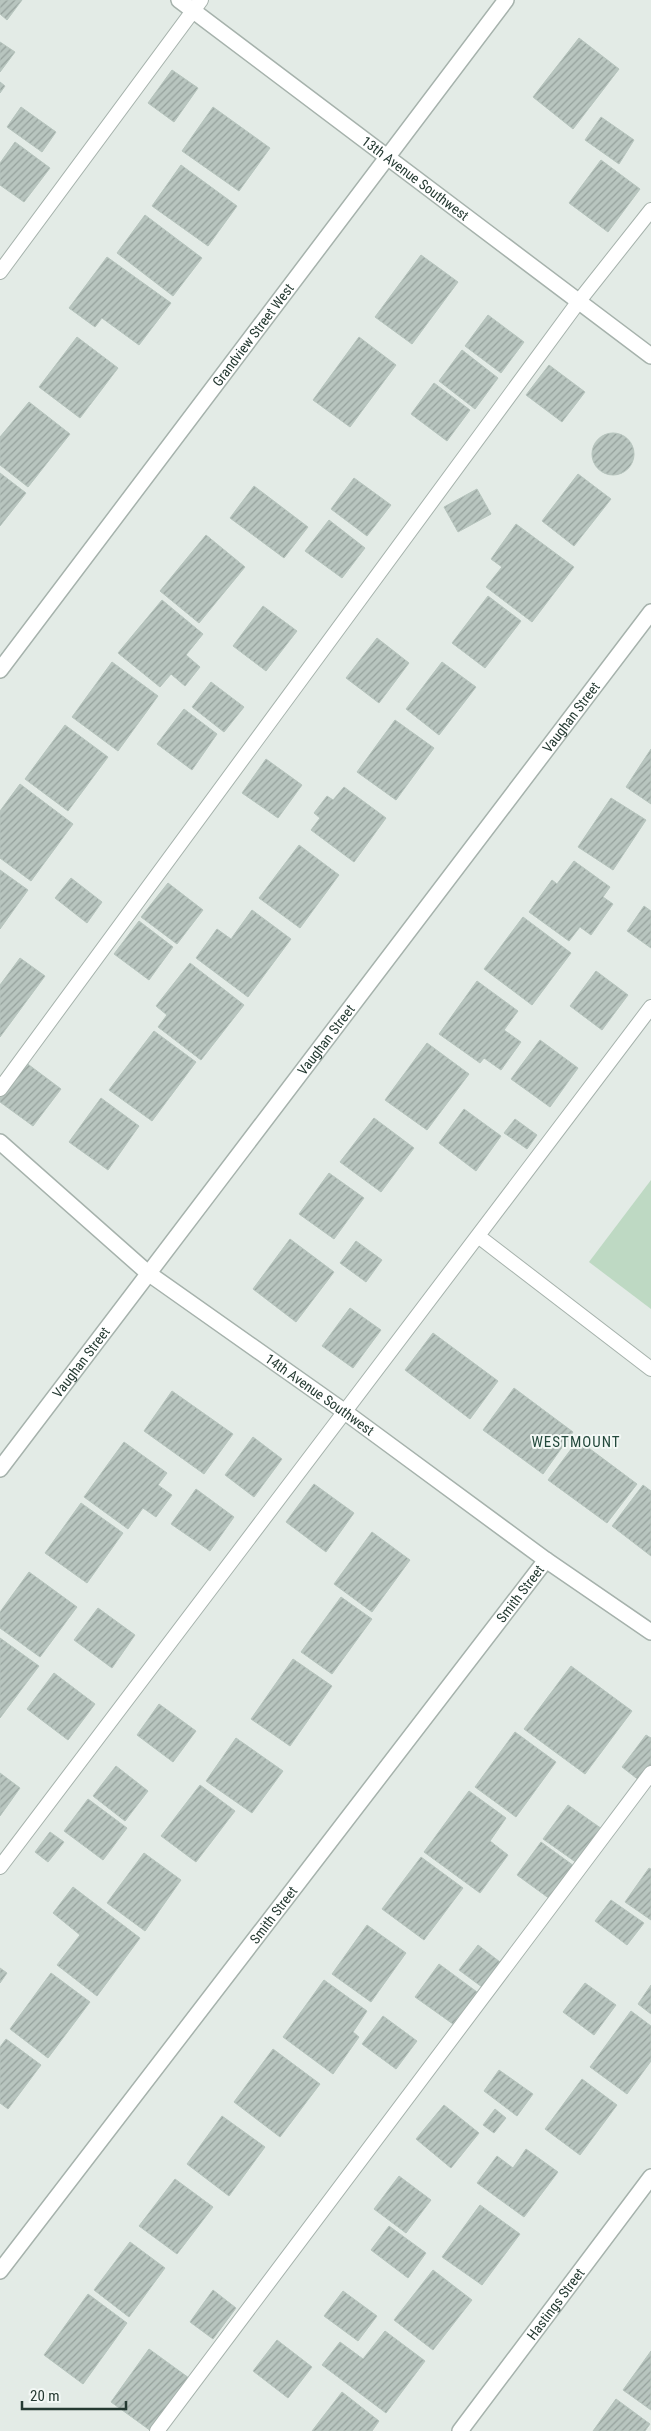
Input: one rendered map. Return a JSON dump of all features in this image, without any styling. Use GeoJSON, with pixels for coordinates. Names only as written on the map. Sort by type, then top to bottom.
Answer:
{"type":"FeatureCollection","features":[{"type":"Feature","properties":{"kind":"street","name":"13th Avenue Southwest"},"geometry":{"type":"LineString","coordinates":[[180,0],[197,5],[388,157],[651,356]]}},
{"type":"Feature","properties":{"kind":"street","name":"Grandview Street West"},"geometry":{"type":"LineString","coordinates":[[0,670],[506,0]]}},
{"type":"Feature","properties":{"kind":"street","name":"Vaughan Street"},"geometry":{"type":"LineString","coordinates":[[0,1469],[651,612]]}},
{"type":"Feature","properties":{"kind":"street","name":"14th Avenue Southwest"},"geometry":{"type":"LineString","coordinates":[[0,1142],[148,1274],[345,1412],[546,1560],[651,1632]]}},
{"type":"Feature","properties":{"kind":"street","name":"Smith Street"},"geometry":{"type":"LineString","coordinates":[[0,2271],[546,1560]]}},
{"type":"Feature","properties":{"kind":"street","name":"Hastings Street"},"geometry":{"type":"LineString","coordinates":[[460,2431],[651,2177]]}},
{"type":"Feature","properties":{"kind":"lane"},"geometry":{"type":"LineString","coordinates":[[0,272],[197,5]]}},
{"type":"Feature","properties":{"kind":"lane"},"geometry":{"type":"LineString","coordinates":[[0,1089],[579,301],[651,210]]}},
{"type":"Feature","properties":{"kind":"lane"},"geometry":{"type":"LineString","coordinates":[[0,1868],[651,1007]]}},
{"type":"Feature","properties":{"kind":"lane"},"geometry":{"type":"LineString","coordinates":[[478,1236],[651,1369]]}},
{"type":"Feature","properties":{"kind":"lane"},"geometry":{"type":"LineString","coordinates":[[157,2431],[651,1773]]}},
{"type":"Feature","properties":{"kind":"green space"},"geometry":{"type":"Polygon","coordinates":[[[651,1180],[651,1309],[589,1262],[651,1180]]]}},
{"type":"Feature","properties":{"kind":"building"},"geometry":{"type":"Polygon","coordinates":[[[0,0],[22,0],[7,20],[0,14],[0,0]]]}},
{"type":"Feature","properties":{"kind":"building"},"geometry":{"type":"Polygon","coordinates":[[[579,38],[619,69],[573,129],[533,97],[579,38]]]}},
{"type":"Feature","properties":{"kind":"building"},"geometry":{"type":"Polygon","coordinates":[[[0,42],[15,52],[0,72],[0,42]]]}},
{"type":"Feature","properties":{"kind":"building"},"geometry":{"type":"Polygon","coordinates":[[[172,70],[198,88],[174,122],[148,103],[172,70]]]}},
{"type":"Feature","properties":{"kind":"building"},"geometry":{"type":"Polygon","coordinates":[[[0,82],[5,86],[0,93],[0,82]]]}},
{"type":"Feature","properties":{"kind":"building"},"geometry":{"type":"Polygon","coordinates":[[[21,107],[56,132],[42,152],[7,127],[21,107]]]}},
{"type":"Feature","properties":{"kind":"building"},"geometry":{"type":"Polygon","coordinates":[[[213,107],[270,148],[239,191],[182,151],[213,107]]]}},
{"type":"Feature","properties":{"kind":"building"},"geometry":{"type":"Polygon","coordinates":[[[601,117],[634,140],[619,164],[585,140],[601,117]]]}},
{"type":"Feature","properties":{"kind":"building"},"geometry":{"type":"Polygon","coordinates":[[[15,142],[50,168],[24,202],[0,185],[0,163],[15,142]]]}},
{"type":"Feature","properties":{"kind":"building"},"geometry":{"type":"Polygon","coordinates":[[[601,160],[640,189],[608,232],[569,203],[601,160]]]}},
{"type":"Feature","properties":{"kind":"building"},"geometry":{"type":"Polygon","coordinates":[[[181,165],[237,206],[208,246],[152,206],[181,165]]]}},
{"type":"Feature","properties":{"kind":"building"},"geometry":{"type":"Polygon","coordinates":[[[145,215],[202,258],[173,296],[117,253],[145,215]]]}},
{"type":"Feature","properties":{"kind":"building"},"geometry":{"type":"Polygon","coordinates":[[[421,255],[458,282],[412,344],[375,317],[421,255]]]}},
{"type":"Feature","properties":{"kind":"building"},"geometry":{"type":"Polygon","coordinates":[[[107,257],[171,303],[139,345],[102,318],[95,327],[69,308],[107,257]]]}},
{"type":"Feature","properties":{"kind":"building"},"geometry":{"type":"Polygon","coordinates":[[[488,315],[524,342],[501,373],[465,346],[488,315]]]}},
{"type":"Feature","properties":{"kind":"building"},"geometry":{"type":"Polygon","coordinates":[[[77,337],[118,368],[80,418],[39,387],[77,337]]]}},
{"type":"Feature","properties":{"kind":"building"},"geometry":{"type":"Polygon","coordinates":[[[359,337],[396,365],[350,427],[313,400],[359,337]]]}},
{"type":"Feature","properties":{"kind":"building"},"geometry":{"type":"Polygon","coordinates":[[[462,350],[498,378],[475,409],[439,381],[462,350]]]}},
{"type":"Feature","properties":{"kind":"building"},"geometry":{"type":"Polygon","coordinates":[[[549,365],[585,392],[562,422],[526,395],[549,365]]]}},
{"type":"Feature","properties":{"kind":"building"},"geometry":{"type":"Polygon","coordinates":[[[434,383],[470,410],[447,441],[411,414],[434,383]]]}},
{"type":"Feature","properties":{"kind":"building"},"geometry":{"type":"Polygon","coordinates":[[[29,402],[70,434],[28,487],[0,465],[0,437],[29,402]]]}},
{"type":"Feature","properties":{"kind":"building"},"geometry":{"type":"Polygon","coordinates":[[[613,433],[628,439],[634,454],[628,469],[613,475],[598,469],[592,454],[598,439],[613,433]]]}},
{"type":"Feature","properties":{"kind":"building"},"geometry":{"type":"Polygon","coordinates":[[[0,473],[26,493],[0,526],[0,473]]]}},
{"type":"Feature","properties":{"kind":"building"},"geometry":{"type":"Polygon","coordinates":[[[578,474],[611,499],[574,546],[542,521],[578,474]]]}},
{"type":"Feature","properties":{"kind":"building"},"geometry":{"type":"Polygon","coordinates":[[[354,478],[391,505],[367,536],[331,509],[354,478]]]}},
{"type":"Feature","properties":{"kind":"building"},"geometry":{"type":"Polygon","coordinates":[[[254,486],[308,527],[284,558],[230,518],[254,486]]]}},
{"type":"Feature","properties":{"kind":"building"},"geometry":{"type":"Polygon","coordinates":[[[477,489],[491,514],[458,532],[444,507],[477,489]]]}},
{"type":"Feature","properties":{"kind":"building"},"geometry":{"type":"Polygon","coordinates":[[[329,520],[365,548],[342,578],[305,551],[329,520]]]}},
{"type":"Feature","properties":{"kind":"building"},"geometry":{"type":"Polygon","coordinates":[[[516,524],[574,567],[532,622],[486,587],[502,567],[491,559],[516,524]]]}},
{"type":"Feature","properties":{"kind":"building"},"geometry":{"type":"Polygon","coordinates":[[[206,535],[245,567],[199,623],[160,591],[206,535]]]}},
{"type":"Feature","properties":{"kind":"building"},"geometry":{"type":"Polygon","coordinates":[[[488,596],[521,621],[485,668],[452,643],[488,596]]]}},
{"type":"Feature","properties":{"kind":"building"},"geometry":{"type":"Polygon","coordinates":[[[162,600],[203,634],[186,655],[200,667],[185,686],[171,674],[160,687],[118,653],[162,600]]]}},
{"type":"Feature","properties":{"kind":"building"},"geometry":{"type":"Polygon","coordinates":[[[263,606],[297,631],[266,671],[233,646],[263,606]]]}},
{"type":"Feature","properties":{"kind":"building"},"geometry":{"type":"Polygon","coordinates":[[[377,638],[409,663],[379,703],[346,678],[377,638]]]}},
{"type":"Feature","properties":{"kind":"building"},"geometry":{"type":"Polygon","coordinates":[[[112,662],[158,696],[118,751],[72,717],[112,662]]]}},
{"type":"Feature","properties":{"kind":"building"},"geometry":{"type":"Polygon","coordinates":[[[442,662],[476,687],[439,735],[406,709],[442,662]]]}},
{"type":"Feature","properties":{"kind":"building"},"geometry":{"type":"Polygon","coordinates":[[[211,682],[244,707],[224,732],[192,707],[211,682]]]}},
{"type":"Feature","properties":{"kind":"building"},"geometry":{"type":"Polygon","coordinates":[[[184,709],[217,734],[192,770],[157,744],[184,709]]]}},
{"type":"Feature","properties":{"kind":"building"},"geometry":{"type":"Polygon","coordinates":[[[395,720],[434,748],[396,800],[357,772],[395,720]]]}},
{"type":"Feature","properties":{"kind":"building"},"geometry":{"type":"Polygon","coordinates":[[[65,725],[108,757],[68,811],[25,779],[65,725]]]}},
{"type":"Feature","properties":{"kind":"building"},"geometry":{"type":"Polygon","coordinates":[[[651,749],[651,804],[626,787],[651,749]]]}},
{"type":"Feature","properties":{"kind":"building"},"geometry":{"type":"Polygon","coordinates":[[[266,759],[302,785],[278,818],[242,793],[266,759]]]}},
{"type":"Feature","properties":{"kind":"building"},"geometry":{"type":"Polygon","coordinates":[[[20,784],[73,824],[31,881],[0,858],[0,811],[20,784]]]}},
{"type":"Feature","properties":{"kind":"building"},"geometry":{"type":"Polygon","coordinates":[[[344,787],[386,818],[354,862],[311,830],[320,818],[314,813],[327,796],[333,800],[344,787]]]}},
{"type":"Feature","properties":{"kind":"building"},"geometry":{"type":"Polygon","coordinates":[[[611,798],[646,820],[613,870],[578,847],[611,798]]]}},
{"type":"Feature","properties":{"kind":"building"},"geometry":{"type":"Polygon","coordinates":[[[299,845],[339,875],[300,928],[259,898],[299,845]]]}},
{"type":"Feature","properties":{"kind":"building"},"geometry":{"type":"Polygon","coordinates":[[[574,861],[610,887],[603,897],[613,904],[591,935],[580,927],[569,941],[529,912],[552,880],[557,884],[574,861]]]}},
{"type":"Feature","properties":{"kind":"building"},"geometry":{"type":"Polygon","coordinates":[[[0,870],[28,890],[0,929],[0,870]]]}},
{"type":"Feature","properties":{"kind":"building"},"geometry":{"type":"Polygon","coordinates":[[[71,878],[102,902],[87,923],[55,898],[71,878]]]}},
{"type":"Feature","properties":{"kind":"building"},"geometry":{"type":"Polygon","coordinates":[[[168,883],[203,910],[177,944],[141,917],[168,883]]]}},
{"type":"Feature","properties":{"kind":"building"},"geometry":{"type":"Polygon","coordinates":[[[644,906],[651,911],[651,948],[627,931],[644,906]]]}},
{"type":"Feature","properties":{"kind":"building"},"geometry":{"type":"Polygon","coordinates":[[[252,910],[291,939],[248,997],[196,958],[217,929],[231,939],[252,910]]]}},
{"type":"Feature","properties":{"kind":"building"},"geometry":{"type":"Polygon","coordinates":[[[523,917],[571,953],[532,1005],[484,969],[523,917]]]}},
{"type":"Feature","properties":{"kind":"building"},"geometry":{"type":"Polygon","coordinates":[[[139,921],[173,947],[149,980],[114,954],[139,921]]]}},
{"type":"Feature","properties":{"kind":"building"},"geometry":{"type":"Polygon","coordinates":[[[20,958],[45,976],[0,1037],[0,985],[20,958]]]}},
{"type":"Feature","properties":{"kind":"building"},"geometry":{"type":"Polygon","coordinates":[[[190,963],[244,1005],[201,1060],[158,1027],[167,1015],[156,1006],[190,963]]]}},
{"type":"Feature","properties":{"kind":"building"},"geometry":{"type":"Polygon","coordinates":[[[596,971],[628,995],[602,1030],[570,1006],[596,971]]]}},
{"type":"Feature","properties":{"kind":"building"},"geometry":{"type":"Polygon","coordinates":[[[477,981],[518,1011],[504,1030],[521,1042],[501,1070],[484,1058],[480,1063],[439,1034],[477,981]]]}},
{"type":"Feature","properties":{"kind":"building"},"geometry":{"type":"Polygon","coordinates":[[[154,1031],[196,1062],[152,1121],[109,1090],[154,1031]]]}},
{"type":"Feature","properties":{"kind":"building"},"geometry":{"type":"Polygon","coordinates":[[[540,1040],[578,1068],[550,1107],[511,1079],[540,1040]]]}},
{"type":"Feature","properties":{"kind":"building"},"geometry":{"type":"Polygon","coordinates":[[[427,1043],[469,1074],[427,1130],[385,1100],[427,1043]]]}},
{"type":"Feature","properties":{"kind":"building"},"geometry":{"type":"Polygon","coordinates":[[[25,1062],[61,1089],[33,1126],[0,1102],[0,1096],[25,1062]]]}},
{"type":"Feature","properties":{"kind":"building"},"geometry":{"type":"Polygon","coordinates":[[[101,1098],[139,1126],[108,1170],[69,1142],[101,1098]]]}},
{"type":"Feature","properties":{"kind":"building"},"geometry":{"type":"Polygon","coordinates":[[[464,1109],[501,1136],[476,1171],[439,1143],[464,1109]]]}},
{"type":"Feature","properties":{"kind":"building"},"geometry":{"type":"Polygon","coordinates":[[[374,1118],[414,1148],[381,1192],[340,1162],[374,1118]]]}},
{"type":"Feature","properties":{"kind":"building"},"geometry":{"type":"Polygon","coordinates":[[[515,1119],[537,1135],[527,1149],[504,1133],[515,1119]]]}},
{"type":"Feature","properties":{"kind":"building"},"geometry":{"type":"Polygon","coordinates":[[[329,1173],[364,1198],[334,1239],[299,1214],[329,1173]]]}},
{"type":"Feature","properties":{"kind":"building"},"geometry":{"type":"Polygon","coordinates":[[[290,1239],[334,1272],[296,1322],[253,1289],[290,1239]]]}},
{"type":"Feature","properties":{"kind":"building"},"geometry":{"type":"Polygon","coordinates":[[[356,1241],[382,1260],[366,1282],[340,1263],[356,1241]]]}},
{"type":"Feature","properties":{"kind":"building"},"geometry":{"type":"Polygon","coordinates":[[[350,1308],[381,1330],[353,1368],[322,1346],[350,1308]]]}},
{"type":"Feature","properties":{"kind":"building"},"geometry":{"type":"Polygon","coordinates":[[[433,1333],[498,1381],[470,1419],[405,1370],[433,1333]]]}},
{"type":"Feature","properties":{"kind":"building"},"geometry":{"type":"Polygon","coordinates":[[[514,1388],[573,1432],[543,1474],[483,1430],[514,1388]]]}},
{"type":"Feature","properties":{"kind":"building"},"geometry":{"type":"Polygon","coordinates":[[[172,1391],[233,1434],[204,1474],[144,1431],[172,1391]]]}},
{"type":"Feature","properties":{"kind":"building"},"geometry":{"type":"Polygon","coordinates":[[[253,1437],[282,1459],[254,1497],[225,1475],[253,1437]]]}},
{"type":"Feature","properties":{"kind":"building"},"geometry":{"type":"Polygon","coordinates":[[[578,1440],[637,1484],[607,1523],[548,1480],[578,1440]]]}},
{"type":"Feature","properties":{"kind":"building"},"geometry":{"type":"Polygon","coordinates":[[[124,1442],[167,1473],[158,1485],[172,1495],[156,1517],[143,1508],[128,1529],[84,1497],[124,1442]]]}},
{"type":"Feature","properties":{"kind":"building"},"geometry":{"type":"Polygon","coordinates":[[[314,1484],[354,1513],[326,1552],[286,1522],[314,1484]]]}},
{"type":"Feature","properties":{"kind":"building"},"geometry":{"type":"Polygon","coordinates":[[[643,1485],[651,1491],[651,1556],[612,1526],[643,1485]]]}},
{"type":"Feature","properties":{"kind":"building"},"geometry":{"type":"Polygon","coordinates":[[[196,1489],[234,1517],[210,1551],[171,1524],[196,1489]]]}},
{"type":"Feature","properties":{"kind":"building"},"geometry":{"type":"Polygon","coordinates":[[[81,1503],[123,1533],[87,1583],[45,1553],[81,1503]]]}},
{"type":"Feature","properties":{"kind":"building"},"geometry":{"type":"Polygon","coordinates":[[[372,1532],[410,1560],[372,1612],[334,1584],[372,1532]]]}},
{"type":"Feature","properties":{"kind":"building"},"geometry":{"type":"Polygon","coordinates":[[[29,1572],[77,1607],[40,1657],[0,1628],[0,1612],[29,1572]]]}},
{"type":"Feature","properties":{"kind":"building"},"geometry":{"type":"Polygon","coordinates":[[[341,1597],[372,1619],[332,1674],[301,1652],[341,1597]]]}},
{"type":"Feature","properties":{"kind":"building"},"geometry":{"type":"Polygon","coordinates":[[[98,1608],[135,1635],[112,1668],[74,1640],[98,1608]]]}},
{"type":"Feature","properties":{"kind":"building"},"geometry":{"type":"Polygon","coordinates":[[[0,1638],[39,1666],[0,1718],[0,1638]]]}},
{"type":"Feature","properties":{"kind":"building"},"geometry":{"type":"Polygon","coordinates":[[[293,1659],[332,1686],[290,1746],[251,1719],[293,1659]]]}},
{"type":"Feature","properties":{"kind":"building"},"geometry":{"type":"Polygon","coordinates":[[[571,1666],[632,1711],[585,1774],[524,1729],[571,1666]]]}},
{"type":"Feature","properties":{"kind":"building"},"geometry":{"type":"Polygon","coordinates":[[[54,1673],[95,1704],[68,1740],[27,1709],[54,1673]]]}},
{"type":"Feature","properties":{"kind":"building"},"geometry":{"type":"Polygon","coordinates":[[[159,1704],[196,1731],[173,1762],[137,1735],[159,1704]]]}},
{"type":"Feature","properties":{"kind":"building"},"geometry":{"type":"Polygon","coordinates":[[[515,1732],[556,1762],[516,1817],[475,1787],[515,1732]]]}},
{"type":"Feature","properties":{"kind":"building"},"geometry":{"type":"Polygon","coordinates":[[[646,1735],[651,1738],[651,1767],[640,1781],[622,1767],[646,1735]]]}},
{"type":"Feature","properties":{"kind":"building"},"geometry":{"type":"Polygon","coordinates":[[[236,1738],[283,1771],[252,1813],[206,1781],[236,1738]]]}},
{"type":"Feature","properties":{"kind":"building"},"geometry":{"type":"Polygon","coordinates":[[[116,1766],[148,1791],[125,1821],[93,1796],[116,1766]]]}},
{"type":"Feature","properties":{"kind":"building"},"geometry":{"type":"Polygon","coordinates":[[[0,1773],[20,1788],[0,1816],[0,1773]]]}},
{"type":"Feature","properties":{"kind":"building"},"geometry":{"type":"Polygon","coordinates":[[[200,1785],[235,1811],[196,1862],[161,1836],[200,1785]]]}},
{"type":"Feature","properties":{"kind":"building"},"geometry":{"type":"Polygon","coordinates":[[[469,1791],[506,1818],[490,1841],[508,1855],[480,1893],[424,1852],[469,1791]]]}},
{"type":"Feature","properties":{"kind":"building"},"geometry":{"type":"Polygon","coordinates":[[[88,1799],[127,1828],[103,1860],[64,1831],[88,1799]]]}},
{"type":"Feature","properties":{"kind":"building"},"geometry":{"type":"Polygon","coordinates":[[[568,1805],[602,1829],[577,1863],[543,1839],[568,1805]]]}},
{"type":"Feature","properties":{"kind":"building"},"geometry":{"type":"Polygon","coordinates":[[[50,1832],[64,1842],[48,1862],[35,1852],[50,1832]]]}},
{"type":"Feature","properties":{"kind":"building"},"geometry":{"type":"Polygon","coordinates":[[[541,1842],[574,1866],[550,1899],[517,1875],[541,1842]]]}},
{"type":"Feature","properties":{"kind":"building"},"geometry":{"type":"Polygon","coordinates":[[[144,1853],[181,1880],[145,1931],[107,1903],[144,1853]]]}},
{"type":"Feature","properties":{"kind":"building"},"geometry":{"type":"Polygon","coordinates":[[[421,1857],[463,1888],[424,1940],[382,1909],[421,1857]]]}},
{"type":"Feature","properties":{"kind":"building"},"geometry":{"type":"Polygon","coordinates":[[[649,1868],[651,1869],[651,1920],[625,1902],[649,1868]]]}},
{"type":"Feature","properties":{"kind":"building"},"geometry":{"type":"Polygon","coordinates":[[[73,1887],[140,1938],[97,1996],[57,1965],[80,1935],[53,1913],[73,1887]]]}},
{"type":"Feature","properties":{"kind":"building"},"geometry":{"type":"Polygon","coordinates":[[[611,1900],[644,1923],[627,1945],[595,1921],[611,1900]]]}},
{"type":"Feature","properties":{"kind":"building"},"geometry":{"type":"Polygon","coordinates":[[[367,1925],[406,1953],[371,2002],[332,1974],[367,1925]]]}},
{"type":"Feature","properties":{"kind":"building"},"geometry":{"type":"Polygon","coordinates":[[[478,1945],[500,1962],[482,1987],[459,1970],[478,1945]]]}},
{"type":"Feature","properties":{"kind":"building"},"geometry":{"type":"Polygon","coordinates":[[[439,1964],[477,1992],[453,2024],[415,1997],[439,1964]]]}},
{"type":"Feature","properties":{"kind":"building"},"geometry":{"type":"Polygon","coordinates":[[[0,1968],[7,1973],[0,1983],[0,1968]]]}},
{"type":"Feature","properties":{"kind":"building"},"geometry":{"type":"Polygon","coordinates":[[[51,1973],[90,2002],[48,2058],[10,2029],[51,1973]]]}},
{"type":"Feature","properties":{"kind":"building"},"geometry":{"type":"Polygon","coordinates":[[[324,1980],[367,2011],[353,2032],[359,2037],[333,2074],[283,2037],[324,1980]]]}},
{"type":"Feature","properties":{"kind":"building"},"geometry":{"type":"Polygon","coordinates":[[[585,1983],[616,2005],[594,2035],[563,2012],[585,1983]]]}},
{"type":"Feature","properties":{"kind":"building"},"geometry":{"type":"Polygon","coordinates":[[[651,1985],[651,2014],[638,2004],[651,1985]]]}},
{"type":"Feature","properties":{"kind":"building"},"geometry":{"type":"Polygon","coordinates":[[[631,2011],[651,2026],[651,2061],[627,2094],[590,2067],[631,2011]]]}},
{"type":"Feature","properties":{"kind":"building"},"geometry":{"type":"Polygon","coordinates":[[[383,2016],[417,2041],[396,2069],[362,2044],[383,2016]]]}},
{"type":"Feature","properties":{"kind":"building"},"geometry":{"type":"Polygon","coordinates":[[[6,2039],[41,2065],[8,2109],[0,2103],[0,2047],[6,2039]]]}},
{"type":"Feature","properties":{"kind":"building"},"geometry":{"type":"Polygon","coordinates":[[[273,2049],[320,2084],[280,2137],[234,2102],[273,2049]]]}},
{"type":"Feature","properties":{"kind":"building"},"geometry":{"type":"Polygon","coordinates":[[[499,2070],[533,2094],[517,2116],[484,2091],[499,2070]]]}},
{"type":"Feature","properties":{"kind":"building"},"geometry":{"type":"Polygon","coordinates":[[[582,2079],[617,2105],[580,2155],[545,2129],[582,2079]]]}},
{"type":"Feature","properties":{"kind":"building"},"geometry":{"type":"Polygon","coordinates":[[[444,2105],[479,2133],[451,2168],[416,2139],[444,2105]]]}},
{"type":"Feature","properties":{"kind":"building"},"geometry":{"type":"Polygon","coordinates":[[[495,2109],[506,2118],[494,2133],[483,2125],[495,2109]]]}},
{"type":"Feature","properties":{"kind":"building"},"geometry":{"type":"Polygon","coordinates":[[[222,2116],[265,2147],[229,2196],[187,2164],[222,2116]]]}},
{"type":"Feature","properties":{"kind":"building"},"geometry":{"type":"Polygon","coordinates":[[[526,2149],[558,2172],[524,2217],[477,2183],[497,2156],[513,2168],[526,2149]]]}},
{"type":"Feature","properties":{"kind":"building"},"geometry":{"type":"Polygon","coordinates":[[[399,2176],[431,2200],[406,2233],[374,2209],[399,2176]]]}},
{"type":"Feature","properties":{"kind":"building"},"geometry":{"type":"Polygon","coordinates":[[[175,2179],[213,2207],[177,2254],[139,2226],[175,2179]]]}},
{"type":"Feature","properties":{"kind":"building"},"geometry":{"type":"Polygon","coordinates":[[[480,2205],[520,2234],[482,2285],[442,2257],[480,2205]]]}},
{"type":"Feature","properties":{"kind":"building"},"geometry":{"type":"Polygon","coordinates":[[[389,2226],[426,2253],[408,2278],[371,2250],[389,2226]]]}},
{"type":"Feature","properties":{"kind":"building"},"geometry":{"type":"Polygon","coordinates":[[[130,2242],[165,2268],[129,2317],[94,2290],[130,2242]]]}},
{"type":"Feature","properties":{"kind":"building"},"geometry":{"type":"Polygon","coordinates":[[[433,2270],[472,2300],[433,2350],[394,2320],[433,2270]]]}},
{"type":"Feature","properties":{"kind":"building"},"geometry":{"type":"Polygon","coordinates":[[[213,2290],[236,2308],[213,2339],[190,2322],[213,2290]]]}},
{"type":"Feature","properties":{"kind":"building"},"geometry":{"type":"Polygon","coordinates":[[[343,2291],[377,2316],[358,2341],[324,2316],[343,2291]]]}},
{"type":"Feature","properties":{"kind":"building"},"geometry":{"type":"Polygon","coordinates":[[[88,2294],[127,2323],[83,2384],[44,2355],[88,2294]]]}},
{"type":"Feature","properties":{"kind":"building"},"geometry":{"type":"Polygon","coordinates":[[[385,2331],[425,2361],[386,2413],[322,2365],[340,2342],[363,2359],[385,2331]]]}},
{"type":"Feature","properties":{"kind":"building"},"geometry":{"type":"Polygon","coordinates":[[[277,2340],[312,2367],[288,2398],[253,2371],[277,2340]]]}},
{"type":"Feature","properties":{"kind":"building"},"geometry":{"type":"Polygon","coordinates":[[[149,2349],[189,2378],[151,2431],[111,2402],[149,2349]]]}},
{"type":"Feature","properties":{"kind":"building"},"geometry":{"type":"Polygon","coordinates":[[[651,2351],[651,2410],[623,2390],[651,2351]]]}},
{"type":"Feature","properties":{"kind":"building"},"geometry":{"type":"Polygon","coordinates":[[[342,2392],[379,2421],[372,2431],[312,2431],[342,2392]]]}},
{"type":"Feature","properties":{"kind":"building"},"geometry":{"type":"Polygon","coordinates":[[[616,2399],[650,2424],[645,2431],[593,2431],[616,2399]]]}},
{"type":"Feature","properties":{"kind":"district","name":"WESTMOUNT"},"geometry":{"type":"Point","coordinates":[576,1442]}}]}
